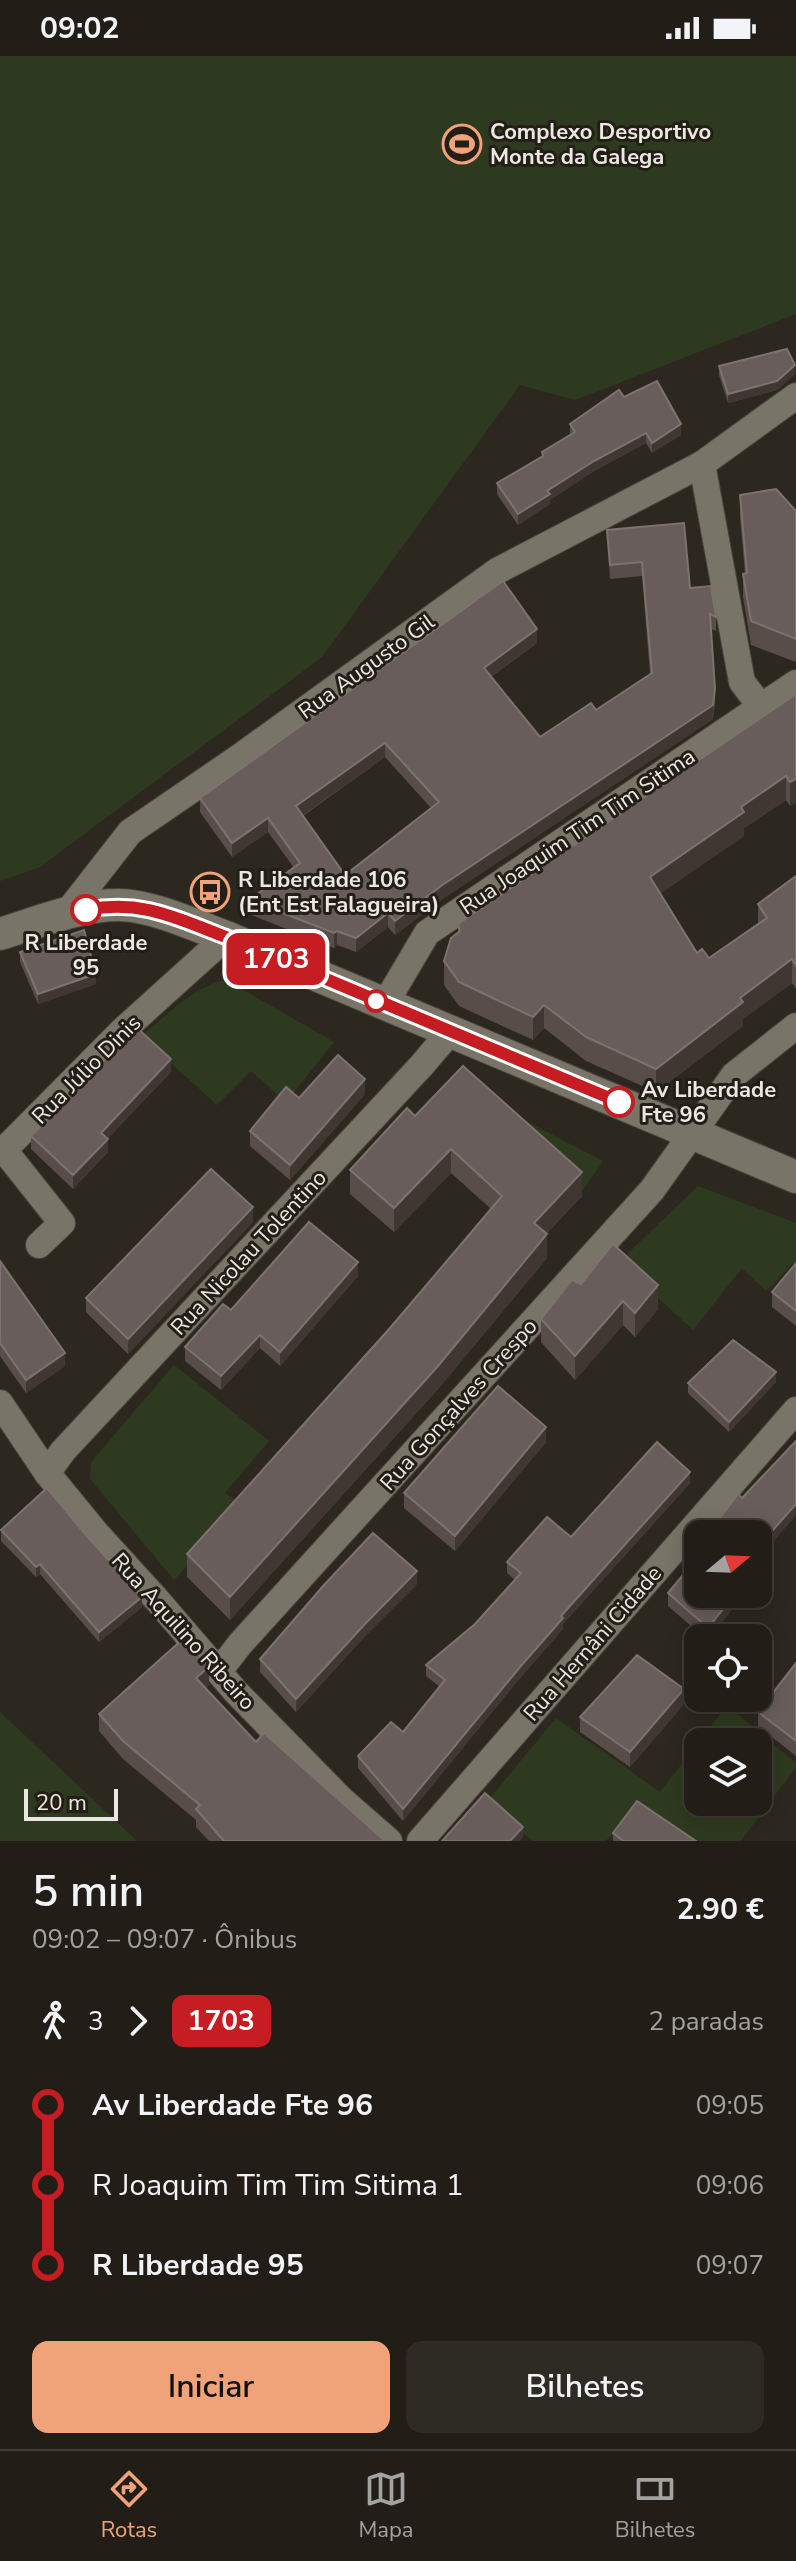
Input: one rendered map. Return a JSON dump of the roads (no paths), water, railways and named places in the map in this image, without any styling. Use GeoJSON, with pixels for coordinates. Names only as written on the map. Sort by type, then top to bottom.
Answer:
{"type":"FeatureCollection","features":[{"type":"Feature","properties":{"kind":"street","name":"Rua Augusto Gil"},"geometry":{"type":"LineString","coordinates":[[66,914],[130,832],[484,581],[565,534],[702,464],[796,396]]}},
{"type":"Feature","properties":{"kind":"street"},"geometry":{"type":"LineString","coordinates":[[702,464],[742,682],[761,707]]}},
{"type":"Feature","properties":{"kind":"street","name":"Rua Joaquim Tim Tim Sitima"},"geometry":{"type":"LineString","coordinates":[[385,1004],[427,933],[796,683]]}},
{"type":"Feature","properties":{"kind":"street"},"geometry":{"type":"LineString","coordinates":[[0,934],[105,906],[130,906],[163,913],[796,1177]]}},
{"type":"Feature","properties":{"kind":"street","name":"Rua Júlio Dinis"},"geometry":{"type":"LineString","coordinates":[[39,1245],[62,1223],[4,1150],[122,1031],[226,937]]}},
{"type":"Feature","properties":{"kind":"street","name":"Rua Gonçalves Crespo"},"geometry":{"type":"LineString","coordinates":[[219,1671],[240,1644],[652,1190],[734,1075],[796,1026]]}},
{"type":"Feature","properties":{"kind":"street","name":"Rua Nicolau Tolentino"},"geometry":{"type":"LineString","coordinates":[[47,1473],[63,1451],[450,1032]]}},
{"type":"Feature","properties":{"kind":"street","name":"Rua Aquilino Ribeiro"},"geometry":{"type":"LineString","coordinates":[[0,1403],[47,1473],[97,1534],[219,1671],[341,1799],[389,1841]]}},
{"type":"Feature","properties":{"kind":"street","name":"Rua Hernâni Cidade"},"geometry":{"type":"LineString","coordinates":[[420,1841],[796,1410]]}},
{"type":"Feature","properties":{"kind":"place","name":"Complexo Desportivo Monte da Galega"},"geometry":{"type":"Point","coordinates":[462,144]}},
{"type":"Feature","properties":{"kind":"place","name":"R Liberdade 106 (Ent Est Falagueira)"},"geometry":{"type":"Point","coordinates":[210,892]}},
{"type":"Feature","properties":{"kind":"place","name":"R Liberdade 95"},"geometry":{"type":"Point","coordinates":[86,910]}},
{"type":"Feature","properties":{"kind":"place","name":"Av Liberdade Fte 96"},"geometry":{"type":"Point","coordinates":[619,1102]}}]}
